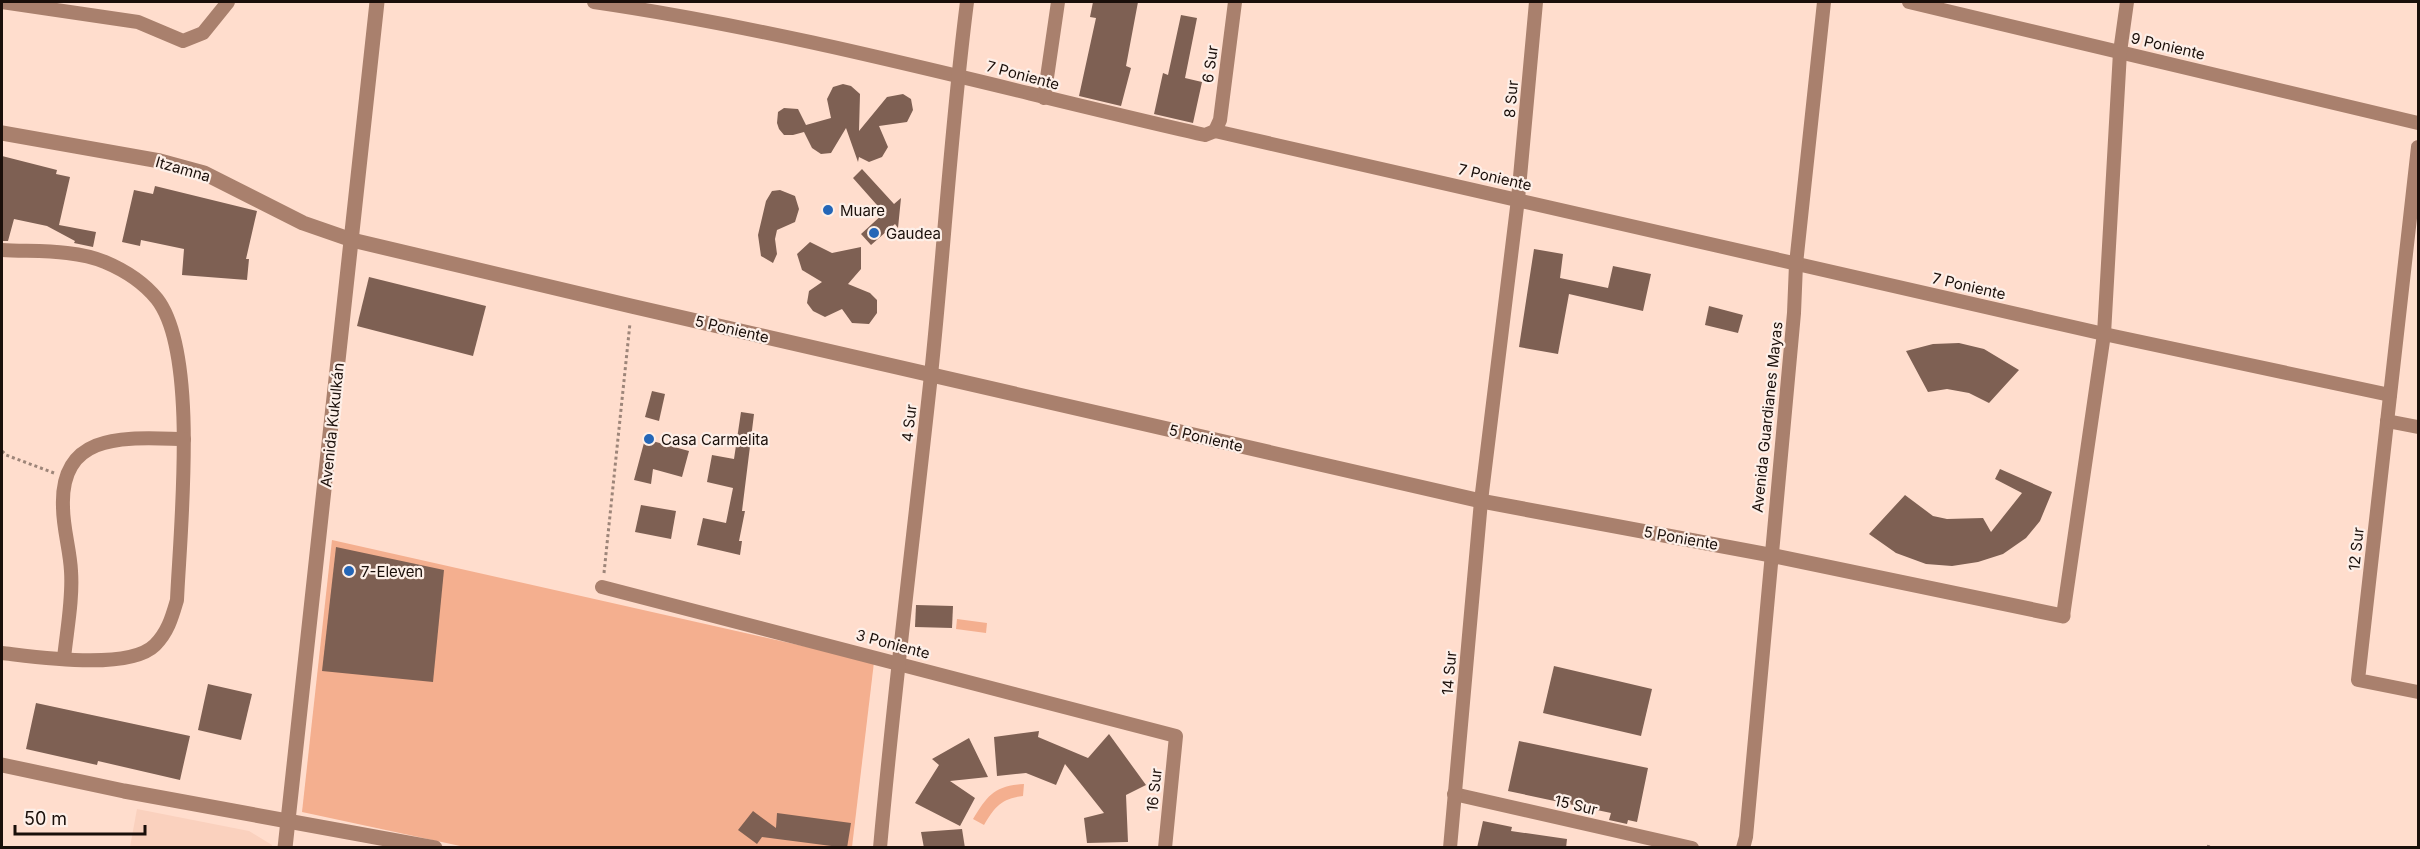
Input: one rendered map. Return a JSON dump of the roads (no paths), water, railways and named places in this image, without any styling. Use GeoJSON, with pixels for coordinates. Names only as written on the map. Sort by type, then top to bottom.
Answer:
{"type":"FeatureCollection","features":[{"type":"Feature","properties":{"kind":"street"},"geometry":{"type":"LineString","coordinates":[[2,2],[138,22],[183,40],[203,33],[228,2]]}},
{"type":"Feature","properties":{"kind":"street","name":"Avenida Kukulkán"},"geometry":{"type":"LineString","coordinates":[[285,848],[376,2]]}},
{"type":"Feature","properties":{"kind":"street","name":"7 Poniente"},"geometry":{"type":"LineString","coordinates":[[594,2],[668,7],[1205,135],[1215,131],[2104,334],[2390,396]]}},
{"type":"Feature","properties":{"kind":"street","name":"4 Sur"},"geometry":{"type":"LineString","coordinates":[[880,848],[897,662],[931,374],[957,75],[967,2]]}},
{"type":"Feature","properties":{"kind":"street"},"geometry":{"type":"LineString","coordinates":[[1044,98],[1058,2]]}},
{"type":"Feature","properties":{"kind":"street","name":"6 Sur"},"geometry":{"type":"LineString","coordinates":[[1215,131],[1220,120],[1235,2]]}},
{"type":"Feature","properties":{"kind":"street","name":"8 Sur"},"geometry":{"type":"LineString","coordinates":[[1481,501],[1518,200],[1536,2]]}},
{"type":"Feature","properties":{"kind":"street","name":"Avenida Guardianes Mayas"},"geometry":{"type":"LineString","coordinates":[[1747,844],[1770,555],[1794,313],[1796,264],[1824,2]]}},
{"type":"Feature","properties":{"kind":"street","name":"9 Poniente"},"geometry":{"type":"LineString","coordinates":[[1909,2],[2418,123]]}},
{"type":"Feature","properties":{"kind":"street"},"geometry":{"type":"LineString","coordinates":[[2063,616],[2104,334],[2120,52],[2127,2]]}},
{"type":"Feature","properties":{"kind":"street","name":"Itzamna"},"geometry":{"type":"LineString","coordinates":[[2,134],[160,161],[204,173],[303,223],[352,240]]}},
{"type":"Feature","properties":{"kind":"street","name":"12 Sur"},"geometry":{"type":"LineString","coordinates":[[2418,147],[2358,680],[2418,692]]}},
{"type":"Feature","properties":{"kind":"street","name":"5 Poniente"},"geometry":{"type":"LineString","coordinates":[[352,240],[1481,501],[1770,555],[2063,616]]}},
{"type":"Feature","properties":{"kind":"street"},"geometry":{"type":"LineString","coordinates":[[2,250],[68,254],[104,262],[136,279],[158,300],[172,331],[183,394],[184,439],[177,600],[170,625],[154,646],[131,658],[64,658],[2,653]]}},
{"type":"Feature","properties":{"kind":"street"},"geometry":{"type":"LineString","coordinates":[[2387,421],[2418,427]]}},
{"type":"Feature","properties":{"kind":"street"},"geometry":{"type":"LineString","coordinates":[[64,658],[71,571],[63,507],[64,477],[82,451],[105,441],[139,438],[184,439]]}},
{"type":"Feature","properties":{"kind":"street","name":"14 Sur"},"geometry":{"type":"LineString","coordinates":[[1450,848],[1481,501]]}},
{"type":"Feature","properties":{"kind":"street","name":"3 Poniente"},"geometry":{"type":"LineString","coordinates":[[602,586],[1176,736]]}},
{"type":"Feature","properties":{"kind":"street","name":"16 Sur"},"geometry":{"type":"LineString","coordinates":[[1165,848],[1176,736]]}},
{"type":"Feature","properties":{"kind":"street"},"geometry":{"type":"LineString","coordinates":[[2,765],[123,791],[395,843],[435,848]]}},
{"type":"Feature","properties":{"kind":"street","name":"15 Sur"},"geometry":{"type":"LineString","coordinates":[[1454,794],[1692,848]]}},
{"type":"Feature","properties":{"kind":"place","name":"Muare"},"geometry":{"type":"Point","coordinates":[828,210]}},
{"type":"Feature","properties":{"kind":"place","name":"Gaudea"},"geometry":{"type":"Point","coordinates":[874,233]}},
{"type":"Feature","properties":{"kind":"place","name":"Casa Carmelita"},"geometry":{"type":"Point","coordinates":[649,439]}},
{"type":"Feature","properties":{"kind":"place","name":"7-Eleven"},"geometry":{"type":"Point","coordinates":[349,571]}}]}
